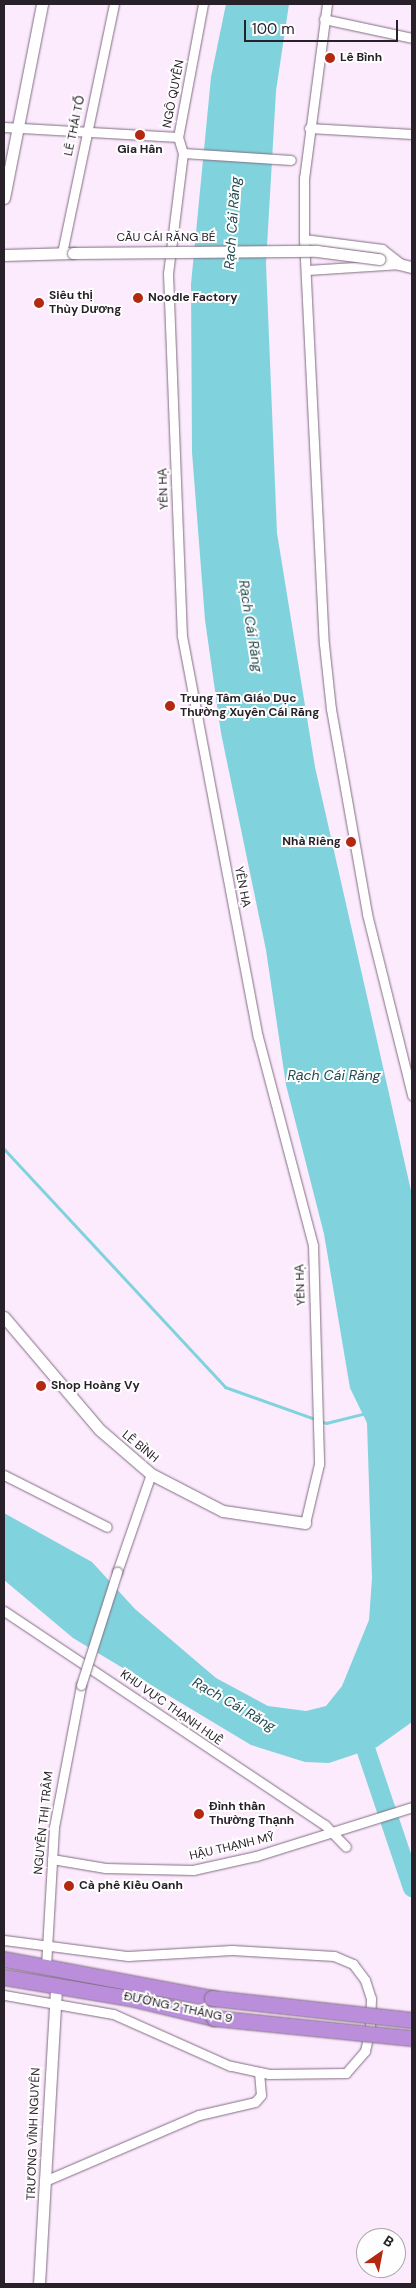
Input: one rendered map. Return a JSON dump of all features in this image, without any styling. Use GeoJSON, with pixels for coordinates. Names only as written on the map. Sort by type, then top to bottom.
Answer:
{"type":"FeatureCollection","features":[{"type":"Feature","properties":{"kind":"highway","name":"ĐƯỜNG 2 THÁNG 9"},"geometry":{"type":"LineString","coordinates":[[4,1959],[212,1998],[412,2020]]}},
{"type":"Feature","properties":{"kind":"highway","name":"ĐƯỜNG 2 THÁNG 9"},"geometry":{"type":"LineString","coordinates":[[4,1976],[106,1994],[214,2018],[412,2038]]}},
{"type":"Feature","properties":{"kind":"street"},"geometry":{"type":"LineString","coordinates":[[4,198],[42,4]]}},
{"type":"Feature","properties":{"kind":"street","name":"LÊ THÁI TỔ"},"geometry":{"type":"LineString","coordinates":[[67,253],[87,128],[114,4]]}},
{"type":"Feature","properties":{"kind":"street","name":"NGÔ QUYỀN"},"geometry":{"type":"LineString","coordinates":[[174,250],[182,154],[178,137],[203,4]]}},
{"type":"Feature","properties":{"kind":"street"},"geometry":{"type":"LineString","coordinates":[[327,4],[309,128],[304,239],[307,270],[307,355],[331,709],[367,914],[412,1095]]}},
{"type":"Feature","properties":{"kind":"street"},"geometry":{"type":"LineString","coordinates":[[324,19],[412,38]]}},
{"type":"Feature","properties":{"kind":"street"},"geometry":{"type":"LineString","coordinates":[[4,127],[87,128],[178,137]]}},
{"type":"Feature","properties":{"kind":"street"},"geometry":{"type":"LineString","coordinates":[[309,128],[412,134]]}},
{"type":"Feature","properties":{"kind":"street"},"geometry":{"type":"LineString","coordinates":[[182,154],[291,160]]}},
{"type":"Feature","properties":{"kind":"street"},"geometry":{"type":"LineString","coordinates":[[304,239],[382,249],[407,266]]}},
{"type":"Feature","properties":{"kind":"street","name":"YÊN HẠ"},"geometry":{"type":"LineString","coordinates":[[174,250],[168,273],[182,636],[258,1037],[312,1245],[319,1464],[304,1523]]}},
{"type":"Feature","properties":{"kind":"street","name":"CẦU CÁI RĂNG BÉ"},"geometry":{"type":"LineString","coordinates":[[4,255],[317,252],[379,259],[407,266]]}},
{"type":"Feature","properties":{"kind":"street"},"geometry":{"type":"LineString","coordinates":[[307,270],[407,266]]}},
{"type":"Feature","properties":{"kind":"street","name":"LÊ BÌNH"},"geometry":{"type":"LineString","coordinates":[[4,1317],[100,1430],[151,1474],[223,1511],[304,1523]]}},
{"type":"Feature","properties":{"kind":"street","name":"NGUYỄN THỊ TRÂM"},"geometry":{"type":"LineString","coordinates":[[46,1966],[52,1859],[62,1766],[80,1684],[151,1474]]}},
{"type":"Feature","properties":{"kind":"street"},"geometry":{"type":"LineString","coordinates":[[4,1475],[107,1527]]}},
{"type":"Feature","properties":{"kind":"street","name":"KHU VỰC THẠNH HUỀ"},"geometry":{"type":"LineString","coordinates":[[4,1611],[325,1825],[334,1832],[346,1848]]}},
{"type":"Feature","properties":{"kind":"street","name":"HẬU THẠNH MỸ"},"geometry":{"type":"LineString","coordinates":[[52,1859],[105,1868],[193,1870],[346,1829],[412,1807]]}},
{"type":"Feature","properties":{"kind":"street"},"geometry":{"type":"LineString","coordinates":[[4,1994],[54,2004],[87,2007],[230,2066],[259,2072],[325,2076],[346,2072],[357,2063],[365,2051],[371,1998],[353,1964],[309,1952],[128,1956],[6,1943]]}},
{"type":"Feature","properties":{"kind":"street","name":"TRƯƠNG VĨNH NGUYÊN"},"geometry":{"type":"LineString","coordinates":[[40,2284],[56,1985]]}},
{"type":"Feature","properties":{"kind":"street"},"geometry":{"type":"LineString","coordinates":[[87,2007],[106,1994]]}},
{"type":"Feature","properties":{"kind":"street"},"geometry":{"type":"LineString","coordinates":[[47,2180],[198,2115],[255,2102],[261,2095],[259,2072]]}},
{"type":"Feature","properties":{"kind":"water","name":"Rạch Cái Răng"},"geometry":{"type":"Polygon","coordinates":[[[226,4],[289,4],[276,91],[266,264],[277,533],[315,767],[412,1195],[412,1722],[377,1747],[329,1763],[305,1762],[251,1745],[73,1638],[4,1580],[4,1513],[92,1562],[135,1609],[216,1678],[268,1706],[306,1711],[326,1706],[342,1686],[369,1620],[372,1578],[367,1423],[350,1388],[324,1234],[286,1085],[266,950],[221,733],[205,620],[192,452],[191,284],[211,77],[226,4]]]}},
{"type":"Feature","properties":{"kind":"waterway"},"geometry":{"type":"LineString","coordinates":[[4,1149],[225,1387],[326,1423],[366,1413]]}},
{"type":"Feature","properties":{"kind":"waterway"},"geometry":{"type":"LineString","coordinates":[[358,1727],[412,1887]]}},
{"type":"Feature","properties":{"kind":"place","name":"Lê Bình"},"geometry":{"type":"Point","coordinates":[330,58]}},
{"type":"Feature","properties":{"kind":"place","name":"Gia Hân"},"geometry":{"type":"Point","coordinates":[140,135]}},
{"type":"Feature","properties":{"kind":"place","name":"Noodle Factory"},"geometry":{"type":"Point","coordinates":[138,298]}},
{"type":"Feature","properties":{"kind":"place","name":"Siêu thị Thùy Dương"},"geometry":{"type":"Point","coordinates":[39,303]}},
{"type":"Feature","properties":{"kind":"place","name":"Trung Tâm Giáo Dục Thường Xuyên Cái Răng"},"geometry":{"type":"Point","coordinates":[170,706]}},
{"type":"Feature","properties":{"kind":"place","name":"Nhà Riêng"},"geometry":{"type":"Point","coordinates":[351,842]}},
{"type":"Feature","properties":{"kind":"place","name":"Shop Hoàng Vy"},"geometry":{"type":"Point","coordinates":[41,1386]}},
{"type":"Feature","properties":{"kind":"place","name":"Đình thần Thường Thạnh"},"geometry":{"type":"Point","coordinates":[199,1814]}},
{"type":"Feature","properties":{"kind":"place","name":"Cà phê Kiều Oanh"},"geometry":{"type":"Point","coordinates":[69,1886]}}]}
